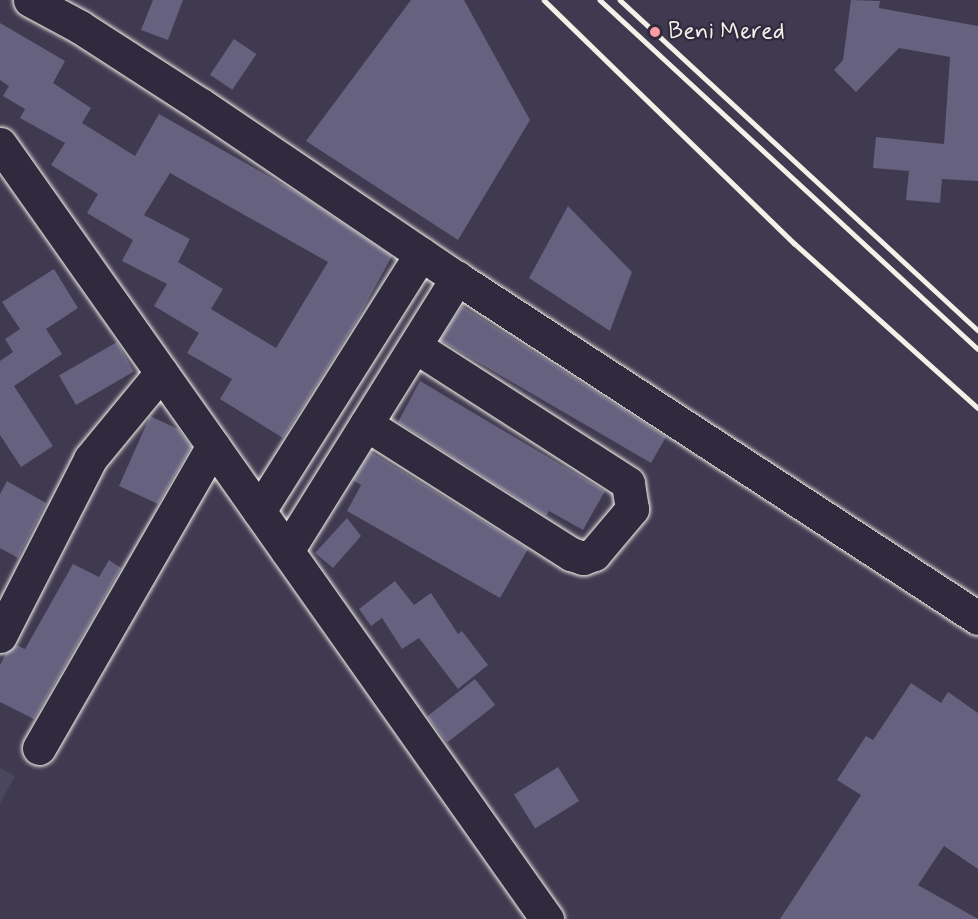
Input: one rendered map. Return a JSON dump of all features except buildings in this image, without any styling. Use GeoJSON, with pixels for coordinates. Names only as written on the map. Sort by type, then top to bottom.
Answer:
{"type":"FeatureCollection","features":[{"type":"Feature","properties":{"kind":"street"},"geometry":{"type":"LineString","coordinates":[[30,0],[80,27],[201,105],[457,279],[978,618]]}},
{"type":"Feature","properties":{"kind":"street"},"geometry":{"type":"LineString","coordinates":[[0,144],[547,919]]}},
{"type":"Feature","properties":{"kind":"street"},"geometry":{"type":"LineString","coordinates":[[259,511],[421,254]]}},
{"type":"Feature","properties":{"kind":"street"},"geometry":{"type":"LineString","coordinates":[[287,551],[457,279]]}},
{"type":"Feature","properties":{"kind":"street"},"geometry":{"type":"LineString","coordinates":[[366,424],[571,554],[583,558],[594,554],[632,509],[628,483],[415,346]]}},
{"type":"Feature","properties":{"kind":"street"},"geometry":{"type":"LineString","coordinates":[[0,636],[90,459],[161,373]]}},
{"type":"Feature","properties":{"kind":"street"},"geometry":{"type":"LineString","coordinates":[[39,748],[213,446]]}},
{"type":"Feature","properties":{"kind":"shaded area"},"geometry":{"type":"Polygon","coordinates":[[[0,768],[15,776],[0,804],[0,768]]]}},
{"type":"Feature","properties":{"kind":"railway"},"geometry":{"type":"LineString","coordinates":[[544,0],[794,243],[978,408]]}},
{"type":"Feature","properties":{"kind":"railway"},"geometry":{"type":"LineString","coordinates":[[600,0],[978,349]]}},
{"type":"Feature","properties":{"kind":"railway"},"geometry":{"type":"LineString","coordinates":[[620,0],[978,330]]}},
{"type":"Feature","properties":{"kind":"place","name":"Beni Mered"},"geometry":{"type":"Point","coordinates":[655,32]}}]}
